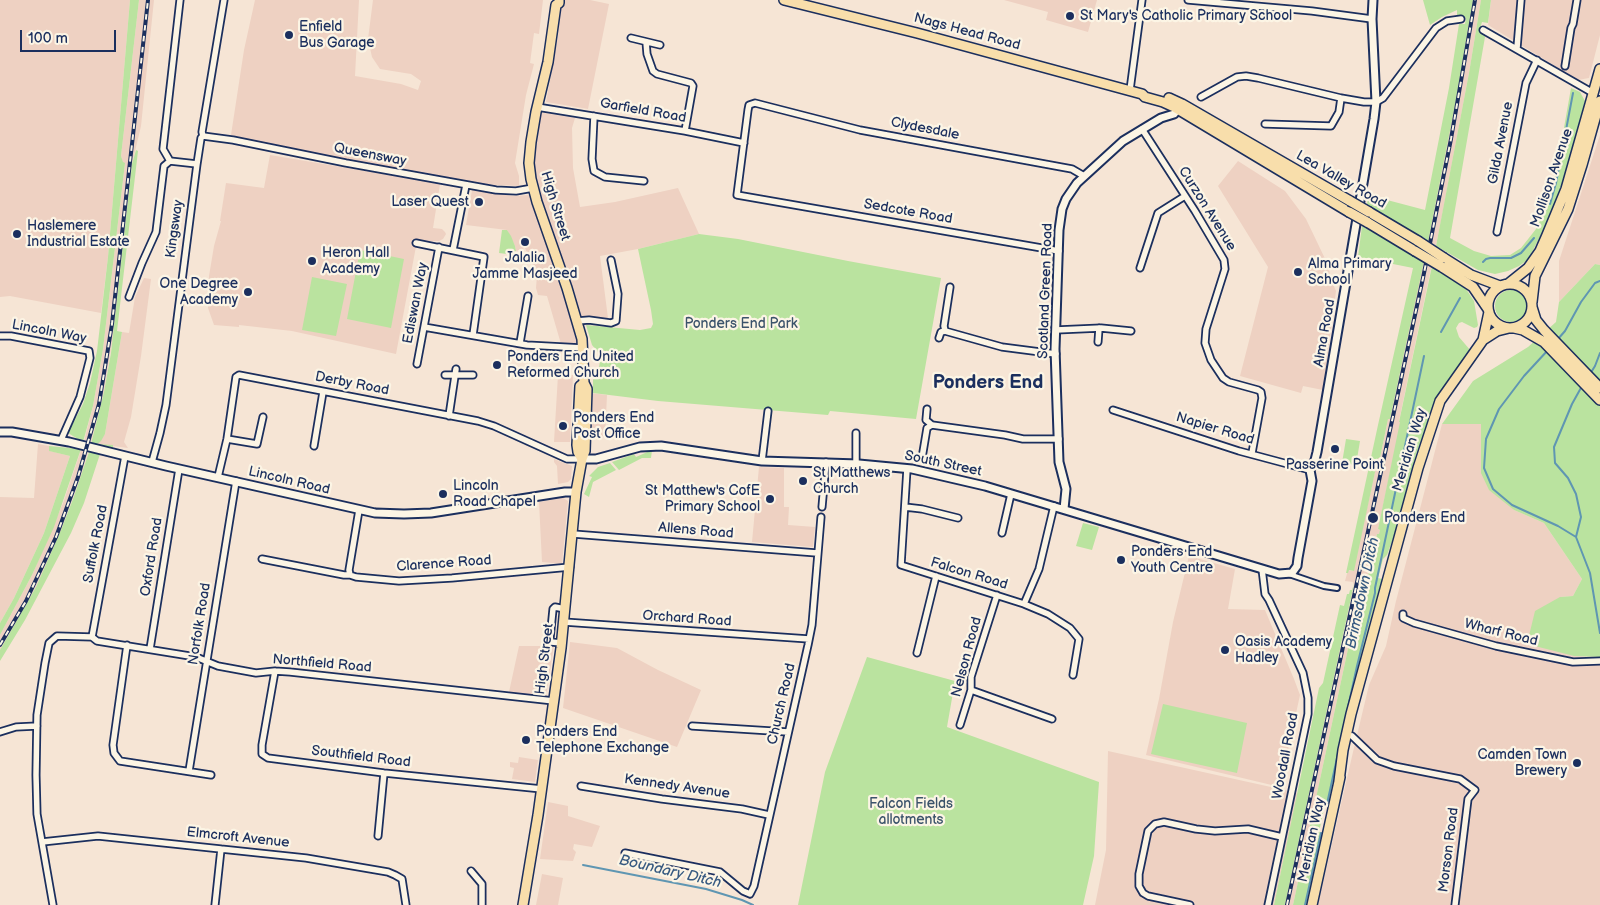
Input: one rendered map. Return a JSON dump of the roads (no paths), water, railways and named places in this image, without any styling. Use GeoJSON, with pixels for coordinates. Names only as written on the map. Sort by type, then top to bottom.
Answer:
{"type":"FeatureCollection","features":[{"type":"Feature","properties":{"kind":"main road","name":"Nags Head Road"},"geometry":{"type":"LineString","coordinates":[[784,0],[917,32],[1142,94]]}},
{"type":"Feature","properties":{"kind":"main road","name":"High Street"},"geometry":{"type":"LineString","coordinates":[[523,905],[542,789],[562,643],[576,492],[585,451],[586,389],[584,383],[583,348],[577,321],[533,188],[529,160],[537,107],[548,62],[556,2]]}},
{"type":"Feature","properties":{"kind":"main road","name":"Mollison Avenue"},"geometry":{"type":"LineString","coordinates":[[1504,285],[1528,268],[1540,251],[1566,188],[1600,69]]}},
{"type":"Feature","properties":{"kind":"main road","name":"Lea Valley Road"},"geometry":{"type":"LineString","coordinates":[[1142,94],[1151,93],[1179,105],[1178,109],[1415,250],[1471,275],[1504,285]]}},
{"type":"Feature","properties":{"kind":"main road","name":"Lea Valley Road"},"geometry":{"type":"LineString","coordinates":[[1165,100],[1182,104],[1418,241],[1473,287],[1489,311]]}},
{"type":"Feature","properties":{"kind":"main road","name":"Mollison Avenue"},"geometry":{"type":"LineString","coordinates":[[1532,304],[1535,276],[1568,209],[1598,118],[1600,101]]}},
{"type":"Feature","properties":{"kind":"main road"},"geometry":{"type":"LineString","coordinates":[[1599,399],[1547,339],[1536,320],[1530,295],[1523,288],[1512,284],[1504,285],[1494,291],[1489,301],[1489,311],[1496,323],[1547,339],[1600,388]]}},
{"type":"Feature","properties":{"kind":"main road"},"geometry":{"type":"LineString","coordinates":[[1511,328],[1522,325],[1529,317],[1532,304]]}},
{"type":"Feature","properties":{"kind":"main road","name":"Meridian Way"},"geometry":{"type":"LineString","coordinates":[[1483,340],[1489,311]]}},
{"type":"Feature","properties":{"kind":"main road","name":"Meridian Way"},"geometry":{"type":"LineString","coordinates":[[1339,781],[1350,714],[1418,468],[1440,400],[1483,340],[1497,331],[1511,328]]}},
{"type":"Feature","properties":{"kind":"main road","name":"Meridian Way"},"geometry":{"type":"LineString","coordinates":[[1312,905],[1339,781],[1352,736],[1364,667]]}},
{"type":"Feature","properties":{"kind":"street"},"geometry":{"type":"LineString","coordinates":[[180,0],[163,149],[170,160],[197,164]]}},
{"type":"Feature","properties":{"kind":"street","name":"Kingsway"},"geometry":{"type":"LineString","coordinates":[[152,462],[166,405],[197,164],[224,0]]}},
{"type":"Feature","properties":{"kind":"street"},"geometry":{"type":"LineString","coordinates":[[1130,90],[1142,0]]}},
{"type":"Feature","properties":{"kind":"street"},"geometry":{"type":"LineString","coordinates":[[1188,0],[1312,11],[1372,19]]}},
{"type":"Feature","properties":{"kind":"street","name":"Alma Road"},"geometry":{"type":"LineString","coordinates":[[1289,574],[1294,571],[1298,558],[1312,481],[1310,470],[1317,452],[1374,119],[1376,102],[1372,19],[1373,0]]}},
{"type":"Feature","properties":{"kind":"street"},"geometry":{"type":"LineString","coordinates":[[1516,48],[1521,0]]}},
{"type":"Feature","properties":{"kind":"street"},"geometry":{"type":"LineString","coordinates":[[1565,66],[1570,28],[1573,24],[1577,0]]}},
{"type":"Feature","properties":{"kind":"street"},"geometry":{"type":"LineString","coordinates":[[1201,97],[1237,77],[1246,76],[1341,98],[1376,102],[1383,98],[1436,28],[1447,21],[1461,19]]}},
{"type":"Feature","properties":{"kind":"street"},"geometry":{"type":"LineString","coordinates":[[1483,30],[1593,93]]}},
{"type":"Feature","properties":{"kind":"street"},"geometry":{"type":"LineString","coordinates":[[631,38],[660,45]]}},
{"type":"Feature","properties":{"kind":"street"},"geometry":{"type":"LineString","coordinates":[[646,42],[647,54],[653,71],[690,83],[693,86],[685,131]]}},
{"type":"Feature","properties":{"kind":"street","name":"Gilda Avenue"},"geometry":{"type":"LineString","coordinates":[[1497,232],[1526,83],[1538,60]]}},
{"type":"Feature","properties":{"kind":"street"},"geometry":{"type":"LineString","coordinates":[[1265,124],[1331,126],[1339,112],[1341,98]]}},
{"type":"Feature","properties":{"kind":"street"},"geometry":{"type":"LineString","coordinates":[[1161,118],[1164,113],[1165,100]]}},
{"type":"Feature","properties":{"kind":"street","name":"Clydesdale"},"geometry":{"type":"LineString","coordinates":[[744,143],[750,105],[755,103],[860,130],[1072,169],[1084,176]]}},
{"type":"Feature","properties":{"kind":"street","name":"Garfield Road"},"geometry":{"type":"LineString","coordinates":[[537,107],[685,131],[744,143]]}},
{"type":"Feature","properties":{"kind":"street","name":"Scotland Green Road"},"geometry":{"type":"LineString","coordinates":[[1064,509],[1066,490],[1060,466],[1058,439],[1056,354],[1060,219],[1062,209],[1071,190],[1123,142],[1161,118],[1174,114],[1178,109]]}},
{"type":"Feature","properties":{"kind":"street"},"geometry":{"type":"LineString","coordinates":[[594,116],[592,159],[594,171],[605,177],[644,182]]}},
{"type":"Feature","properties":{"kind":"street","name":"Curzon Avenue"},"geometry":{"type":"LineString","coordinates":[[1142,129],[1223,257],[1225,264],[1206,329],[1206,343],[1211,360],[1222,378],[1229,382],[1258,390],[1262,396],[1252,454]]}},
{"type":"Feature","properties":{"kind":"street","name":"Queensway"},"geometry":{"type":"LineString","coordinates":[[203,136],[233,140],[466,185],[510,191],[522,191],[533,188]]}},
{"type":"Feature","properties":{"kind":"street","name":"Sedcote Road"},"geometry":{"type":"LineString","coordinates":[[744,143],[737,195],[1059,251]]}},
{"type":"Feature","properties":{"kind":"street"},"geometry":{"type":"LineString","coordinates":[[128,297],[156,232],[163,170],[166,163],[170,160]]}},
{"type":"Feature","properties":{"kind":"street"},"geometry":{"type":"LineString","coordinates":[[453,250],[466,185]]}},
{"type":"Feature","properties":{"kind":"street"},"geometry":{"type":"LineString","coordinates":[[1140,268],[1158,213],[1185,196]]}},
{"type":"Feature","properties":{"kind":"street"},"geometry":{"type":"LineString","coordinates":[[416,243],[485,258],[473,335]]}},
{"type":"Feature","properties":{"kind":"street","name":"Ediswan Way"},"geometry":{"type":"LineString","coordinates":[[417,364],[439,247]]}},
{"type":"Feature","properties":{"kind":"street"},"geometry":{"type":"LineString","coordinates":[[577,321],[592,320],[611,323],[616,321],[618,294],[611,260]]}},
{"type":"Feature","properties":{"kind":"street"},"geometry":{"type":"LineString","coordinates":[[945,331],[944,326],[950,287]]}},
{"type":"Feature","properties":{"kind":"street"},"geometry":{"type":"LineString","coordinates":[[520,343],[528,296]]}},
{"type":"Feature","properties":{"kind":"street"},"geometry":{"type":"LineString","coordinates":[[424,327],[520,343],[583,348]]}},
{"type":"Feature","properties":{"kind":"street"},"geometry":{"type":"LineString","coordinates":[[1098,342],[1099,328]]}},
{"type":"Feature","properties":{"kind":"street"},"geometry":{"type":"LineString","coordinates":[[1056,330],[1099,328],[1131,331]]}},
{"type":"Feature","properties":{"kind":"street"},"geometry":{"type":"LineString","coordinates":[[939,338],[940,332],[945,331],[1002,347],[1056,354]]}},
{"type":"Feature","properties":{"kind":"street","name":"Lincoln Way"},"geometry":{"type":"LineString","coordinates":[[0,336],[11,336],[89,350],[90,358],[80,397],[61,440]]}},
{"type":"Feature","properties":{"kind":"street"},"geometry":{"type":"LineString","coordinates":[[449,416],[456,373]]}},
{"type":"Feature","properties":{"kind":"street"},"geometry":{"type":"LineString","coordinates":[[445,375],[456,373],[473,375]]}},
{"type":"Feature","properties":{"kind":"street","name":"Derby Road"},"geometry":{"type":"LineString","coordinates":[[218,477],[227,438],[237,376],[241,375],[478,421],[494,426],[570,460],[582,459]]}},
{"type":"Feature","properties":{"kind":"street"},"geometry":{"type":"LineString","coordinates":[[314,446],[323,392]]}},
{"type":"Feature","properties":{"kind":"street"},"geometry":{"type":"LineString","coordinates":[[927,408],[926,420],[932,425],[1023,439],[1058,439]]}},
{"type":"Feature","properties":{"kind":"street","name":"Napier Road"},"geometry":{"type":"LineString","coordinates":[[1113,410],[1252,454],[1310,470]]}},
{"type":"Feature","properties":{"kind":"street"},"geometry":{"type":"LineString","coordinates":[[762,461],[768,411]]}},
{"type":"Feature","properties":{"kind":"street"},"geometry":{"type":"LineString","coordinates":[[227,438],[257,444],[264,417]]}},
{"type":"Feature","properties":{"kind":"street"},"geometry":{"type":"LineString","coordinates":[[922,458],[927,428],[932,425]]}},
{"type":"Feature","properties":{"kind":"street","name":"Lincoln Road"},"geometry":{"type":"LineString","coordinates":[[0,432],[20,433],[61,440],[179,469],[380,514],[431,513],[551,494],[576,492]]}},
{"type":"Feature","properties":{"kind":"street"},"geometry":{"type":"LineString","coordinates":[[856,433],[856,463]]}},
{"type":"Feature","properties":{"kind":"street","name":"South Street"},"geometry":{"type":"LineString","coordinates":[[582,459],[596,459],[650,446],[762,461],[856,463],[907,469],[963,480],[1279,574],[1289,574]]}},
{"type":"Feature","properties":{"kind":"street","name":"Suffolk Road"},"geometry":{"type":"LineString","coordinates":[[92,637],[125,456]]}},
{"type":"Feature","properties":{"kind":"street"},"geometry":{"type":"LineString","coordinates":[[822,507],[826,462]]}},
{"type":"Feature","properties":{"kind":"street","name":"Oxford Road"},"geometry":{"type":"LineString","coordinates":[[150,649],[179,469]]}},
{"type":"Feature","properties":{"kind":"street","name":"Falcon Road"},"geometry":{"type":"LineString","coordinates":[[907,469],[902,565],[1024,604],[1055,618],[1070,628],[1079,639],[1073,675]]}},
{"type":"Feature","properties":{"kind":"street","name":"Norfolk Road"},"geometry":{"type":"LineString","coordinates":[[189,771],[236,481]]}},
{"type":"Feature","properties":{"kind":"street"},"geometry":{"type":"LineString","coordinates":[[1004,529],[1011,494]]}},
{"type":"Feature","properties":{"kind":"street"},"geometry":{"type":"LineString","coordinates":[[1024,604],[1039,569],[1054,506]]}},
{"type":"Feature","properties":{"kind":"street"},"geometry":{"type":"LineString","coordinates":[[905,507],[922,509],[953,518]]}},
{"type":"Feature","properties":{"kind":"street"},"geometry":{"type":"LineString","coordinates":[[350,575],[349,570],[359,510]]}},
{"type":"Feature","properties":{"kind":"street","name":"Church Road"},"geometry":{"type":"LineString","coordinates":[[625,853],[720,872],[743,891],[750,894],[754,886],[812,625],[821,517]]}},
{"type":"Feature","properties":{"kind":"street","name":"Allens Road"},"geometry":{"type":"LineString","coordinates":[[572,534],[818,553]]}},
{"type":"Feature","properties":{"kind":"street","name":"Clarence Road"},"geometry":{"type":"LineString","coordinates":[[262,559],[356,577],[399,581],[570,567]]}},
{"type":"Feature","properties":{"kind":"street","name":"Woodall Road"},"geometry":{"type":"LineString","coordinates":[[1262,569],[1264,594],[1269,600],[1303,673],[1308,698],[1308,714],[1268,905]]}},
{"type":"Feature","properties":{"kind":"street"},"geometry":{"type":"LineString","coordinates":[[1289,574],[1324,586],[1337,588]]}},
{"type":"Feature","properties":{"kind":"street"},"geometry":{"type":"LineString","coordinates":[[917,654],[936,576]]}},
{"type":"Feature","properties":{"kind":"street","name":"Nelson Road"},"geometry":{"type":"LineString","coordinates":[[960,725],[971,690],[972,677],[997,595]]}},
{"type":"Feature","properties":{"kind":"street"},"geometry":{"type":"LineString","coordinates":[[562,643],[551,642],[550,639],[553,608],[565,609]]}},
{"type":"Feature","properties":{"kind":"street","name":"Wharf Road"},"geometry":{"type":"LineString","coordinates":[[1403,614],[1403,618],[1414,623],[1496,646],[1573,662],[1600,661]]}},
{"type":"Feature","properties":{"kind":"street","name":"Orchard Road"},"geometry":{"type":"LineString","coordinates":[[564,622],[809,639]]}},
{"type":"Feature","properties":{"kind":"street","name":"Northfield Road"},"geometry":{"type":"LineString","coordinates":[[37,726],[49,642],[62,635],[92,637],[97,641],[196,657],[218,666],[256,672],[275,671],[554,701]]}},
{"type":"Feature","properties":{"kind":"street"},"geometry":{"type":"LineString","coordinates":[[127,645],[113,745],[114,753],[120,761],[211,775]]}},
{"type":"Feature","properties":{"kind":"street","name":"Southfield Road"},"geometry":{"type":"LineString","coordinates":[[275,671],[262,745],[262,754],[268,758],[384,773],[542,789]]}},
{"type":"Feature","properties":{"kind":"street"},"geometry":{"type":"LineString","coordinates":[[971,690],[1052,719]]}},
{"type":"Feature","properties":{"kind":"street"},"geometry":{"type":"LineString","coordinates":[[0,732],[16,727],[37,726],[37,814],[53,905]]}},
{"type":"Feature","properties":{"kind":"street"},"geometry":{"type":"LineString","coordinates":[[692,726],[788,732]]}},
{"type":"Feature","properties":{"kind":"street","name":"Morson Road"},"geometry":{"type":"LineString","coordinates":[[1352,736],[1377,760],[1394,766],[1460,779],[1475,790],[1468,799],[1455,905]]}},
{"type":"Feature","properties":{"kind":"street"},"geometry":{"type":"LineString","coordinates":[[378,836],[384,773]]}},
{"type":"Feature","properties":{"kind":"street","name":"Kennedy Avenue"},"geometry":{"type":"LineString","coordinates":[[581,786],[662,800],[726,806],[769,815]]}},
{"type":"Feature","properties":{"kind":"street"},"geometry":{"type":"LineString","coordinates":[[1190,905],[1148,896],[1143,893],[1139,886],[1139,874],[1148,831],[1154,824],[1164,822],[1215,831],[1248,829],[1282,837]]}},
{"type":"Feature","properties":{"kind":"street","name":"Elmcroft Avenue"},"geometry":{"type":"LineString","coordinates":[[42,842],[98,836],[306,858],[388,872],[402,879],[406,905]]}},
{"type":"Feature","properties":{"kind":"street"},"geometry":{"type":"LineString","coordinates":[[215,905],[221,849]]}},
{"type":"Feature","properties":{"kind":"street"},"geometry":{"type":"LineString","coordinates":[[471,871],[482,884],[482,905]]}},
{"type":"Feature","properties":{"kind":"waterway","name":"Brimsdown Ditch"},"geometry":{"type":"LineString","coordinates":[[1550,204],[1556,183],[1573,93]]}},
{"type":"Feature","properties":{"kind":"waterway","name":"Brimsdown Ditch"},"geometry":{"type":"LineString","coordinates":[[1483,262],[1490,258],[1511,258],[1521,253],[1534,238]]}},
{"type":"Feature","properties":{"kind":"waterway"},"geometry":{"type":"LineString","coordinates":[[1558,339],[1565,331],[1581,302],[1595,283],[1600,281]]}},
{"type":"Feature","properties":{"kind":"waterway","name":"Brimsdown Ditch"},"geometry":{"type":"LineString","coordinates":[[1441,332],[1460,298]]}},
{"type":"Feature","properties":{"kind":"waterway"},"geometry":{"type":"LineString","coordinates":[[1548,350],[1524,376],[1499,409],[1486,439],[1484,468],[1493,489],[1512,505],[1558,526],[1576,537],[1590,573],[1600,633]]}},
{"type":"Feature","properties":{"kind":"waterway"},"geometry":{"type":"LineString","coordinates":[[1590,374],[1600,353]]}},
{"type":"Feature","properties":{"kind":"waterway","name":"Brimsdown Ditch"},"geometry":{"type":"LineString","coordinates":[[1327,804],[1375,593],[1424,356]]}},
{"type":"Feature","properties":{"kind":"waterway"},"geometry":{"type":"LineString","coordinates":[[1576,537],[1581,517],[1576,494],[1568,478],[1555,463],[1554,447],[1572,404],[1582,386]]}},
{"type":"Feature","properties":{"kind":"waterway","name":"Brimsdown Ditch"},"geometry":{"type":"LineString","coordinates":[[1305,905],[1321,833]]}},
{"type":"Feature","properties":{"kind":"waterway","name":"Boundary Ditch"},"geometry":{"type":"LineString","coordinates":[[583,865],[706,889],[753,905]]}},
{"type":"Feature","properties":{"kind":"railway"},"geometry":{"type":"LineString","coordinates":[[0,645],[26,601],[56,537],[78,477],[99,404],[112,324],[148,0]]}},
{"type":"Feature","properties":{"kind":"railway"},"geometry":{"type":"LineString","coordinates":[[1287,905],[1423,278],[1451,139],[1475,0]]}},
{"type":"Feature","properties":{"kind":"place","name":"St Mary's Catholic Primary School"},"geometry":{"type":"Point","coordinates":[1070,16]}},
{"type":"Feature","properties":{"kind":"place","name":"Enfield Bus Garage"},"geometry":{"type":"Point","coordinates":[289,35]}},
{"type":"Feature","properties":{"kind":"place","name":"Laser Quest"},"geometry":{"type":"Point","coordinates":[479,202]}},
{"type":"Feature","properties":{"kind":"place","name":"Haslemere Industrial Estate"},"geometry":{"type":"Point","coordinates":[17,234]}},
{"type":"Feature","properties":{"kind":"place","name":"Jalalia Jamme Masjeed"},"geometry":{"type":"Point","coordinates":[525,242]}},
{"type":"Feature","properties":{"kind":"place","name":"Heron Hall Academy"},"geometry":{"type":"Point","coordinates":[312,261]}},
{"type":"Feature","properties":{"kind":"place","name":"Alma Primary School"},"geometry":{"type":"Point","coordinates":[1298,272]}},
{"type":"Feature","properties":{"kind":"place","name":"One Degree Academy"},"geometry":{"type":"Point","coordinates":[248,292]}},
{"type":"Feature","properties":{"kind":"place","name":"Ponders End United Reformed Church"},"geometry":{"type":"Point","coordinates":[497,365]}},
{"type":"Feature","properties":{"kind":"place","name":"Ponders End Post Office"},"geometry":{"type":"Point","coordinates":[563,426]}},
{"type":"Feature","properties":{"kind":"place","name":"Passerine Point"},"geometry":{"type":"Point","coordinates":[1335,449]}},
{"type":"Feature","properties":{"kind":"place","name":"St Matthews Church"},"geometry":{"type":"Point","coordinates":[803,481]}},
{"type":"Feature","properties":{"kind":"place","name":"Lincoln Road Chapel"},"geometry":{"type":"Point","coordinates":[443,494]}},
{"type":"Feature","properties":{"kind":"place","name":"St Matthew's CofE Primary School"},"geometry":{"type":"Point","coordinates":[770,499]}},
{"type":"Feature","properties":{"kind":"place","name":"Ponders End"},"geometry":{"type":"Point","coordinates":[1373,518]}},
{"type":"Feature","properties":{"kind":"place","name":"Ponders End Youth Centre"},"geometry":{"type":"Point","coordinates":[1121,560]}},
{"type":"Feature","properties":{"kind":"place","name":"Oasis Academy Hadley"},"geometry":{"type":"Point","coordinates":[1225,650]}},
{"type":"Feature","properties":{"kind":"place","name":"Ponders End Telephone Exchange"},"geometry":{"type":"Point","coordinates":[526,740]}},
{"type":"Feature","properties":{"kind":"place","name":"Camden Town Brewery"},"geometry":{"type":"Point","coordinates":[1577,763]}},
{"type":"Feature","properties":{"kind":"district","name":"Ponders End"},"geometry":{"type":"Point","coordinates":[988,383]}},
{"type":"Feature","properties":{"kind":"park label","name":"Ponders End Park"},"geometry":{"type":"Point","coordinates":[741,324]}},
{"type":"Feature","properties":{"kind":"park label","name":"Falcon Fields allotments"},"geometry":{"type":"Point","coordinates":[911,812]}}]}
